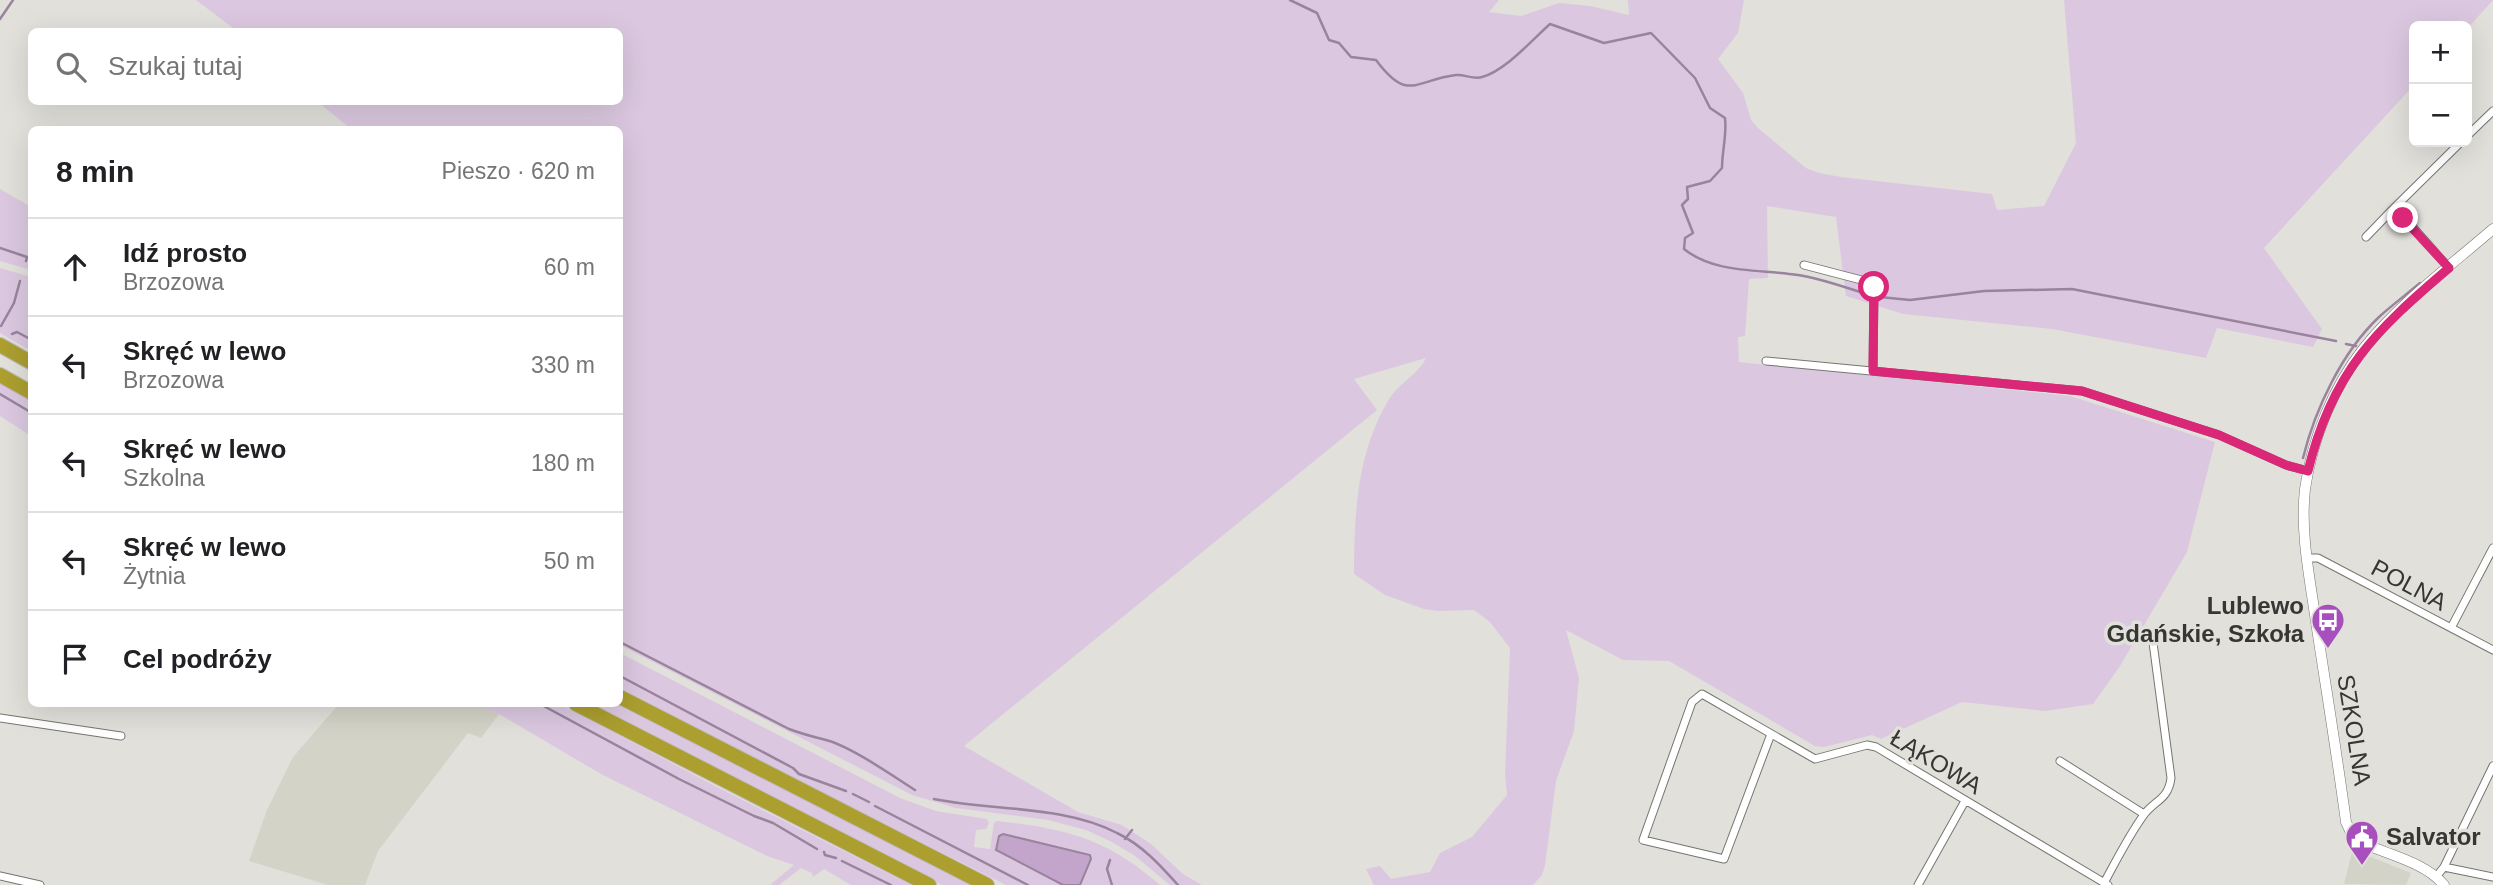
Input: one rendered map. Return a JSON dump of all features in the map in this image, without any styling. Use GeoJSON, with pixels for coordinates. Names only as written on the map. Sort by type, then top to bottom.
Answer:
{"type":"FeatureCollection","features":[{"type":"Feature","properties":{"kind":"highway"},"geometry":{"type":"LineString","coordinates":[[0,345],[28,361]]}},
{"type":"Feature","properties":{"kind":"highway"},"geometry":{"type":"LineString","coordinates":[[0,375],[28,391]]}},
{"type":"Feature","properties":{"kind":"highway"},"geometry":{"type":"LineString","coordinates":[[623,698],[986,885]]}},
{"type":"Feature","properties":{"kind":"highway"},"geometry":{"type":"LineString","coordinates":[[582,707],[929,885]]}},
{"type":"Feature","properties":{"kind":"street"},"geometry":{"type":"LineString","coordinates":[[2472,131],[2493,110]]}},
{"type":"Feature","properties":{"kind":"street"},"geometry":{"type":"LineString","coordinates":[[2366,237],[2456,147]]}},
{"type":"Feature","properties":{"kind":"street"},"geometry":{"type":"LineString","coordinates":[[2395,206],[2449,268]]}},
{"type":"Feature","properties":{"kind":"street","name":"SZKOLNA"},"geometry":{"type":"LineString","coordinates":[[2440,881],[2360,842],[2352,835],[2346,822],[2307,558],[2305,502],[2308,471],[2328,410],[2347,372],[2381,328],[2493,229]]}},
{"type":"Feature","properties":{"kind":"street"},"geometry":{"type":"LineString","coordinates":[[1804,265],[1869,282],[1874,287],[1873,371]]}},
{"type":"Feature","properties":{"kind":"street"},"geometry":{"type":"LineString","coordinates":[[1766,361],[2082,391],[2219,435],[2286,465],[2308,471]]}},
{"type":"Feature","properties":{"kind":"street"},"geometry":{"type":"LineString","coordinates":[[2451,628],[2493,548]]}},
{"type":"Feature","properties":{"kind":"street","name":"POLNA"},"geometry":{"type":"LineString","coordinates":[[2307,558],[2318,558],[2493,650]]}},
{"type":"Feature","properties":{"kind":"street"},"geometry":{"type":"LineString","coordinates":[[2106,884],[2144,814],[2169,789],[2171,778],[2152,635]]}},
{"type":"Feature","properties":{"kind":"street","name":"ŁĄKOWA"},"geometry":{"type":"LineString","coordinates":[[1771,734],[1724,859],[1643,840],[1692,702],[1702,694],[1815,759],[1871,746],[2106,884]]}},
{"type":"Feature","properties":{"kind":"street"},"geometry":{"type":"LineString","coordinates":[[0,718],[121,736]]}},
{"type":"Feature","properties":{"kind":"street"},"geometry":{"type":"LineString","coordinates":[[2060,761],[2144,814]]}},
{"type":"Feature","properties":{"kind":"street"},"geometry":{"type":"LineString","coordinates":[[2440,881],[2444,867],[2493,765]]}},
{"type":"Feature","properties":{"kind":"street"},"geometry":{"type":"LineString","coordinates":[[1918,885],[1965,801]]}},
{"type":"Feature","properties":{"kind":"street"},"geometry":{"type":"LineString","coordinates":[[2444,867],[2493,877]]}},
{"type":"Feature","properties":{"kind":"street"},"geometry":{"type":"LineString","coordinates":[[0,876],[40,885]]}},
{"type":"Feature","properties":{"kind":"shaded area"},"geometry":{"type":"Polygon","coordinates":[[[196,0],[1499,0],[1489,12],[1521,16],[1559,3],[1590,6],[1629,15],[1628,0],[1744,0],[1738,33],[1718,59],[1743,93],[1751,120],[1806,168],[1841,177],[1992,194],[1997,210],[2044,206],[2076,143],[2064,0],[2493,0],[2472,23],[2472,21],[2409,21],[2409,90],[2264,248],[2322,329],[2313,347],[2217,328],[2206,358],[2052,329],[1903,314],[1846,296],[1836,217],[1767,206],[1768,278],[1749,279],[1745,336],[1738,337],[1739,362],[2070,396],[2215,442],[2187,552],[2120,666],[2093,704],[2045,711],[1962,702],[1881,739],[1872,735],[1824,747],[1815,746],[1669,661],[1623,660],[1566,630],[1579,678],[1574,731],[1556,781],[1545,865],[1542,875],[1533,885],[1374,885],[1366,869],[1380,866],[1391,879],[1430,872],[1440,853],[1472,837],[1507,795],[1505,774],[1510,648],[1490,622],[1474,610],[1424,609],[1385,595],[1354,574],[1359,485],[1370,442],[1392,395],[1418,370],[1426,358],[1354,379],[1377,410],[964,746],[1078,812],[1122,825],[1151,844],[1183,874],[1202,885],[1170,885],[1135,856],[1086,830],[1048,820],[956,808],[912,795],[623,647],[623,126],[347,126],[322,105],[623,105],[623,28],[233,28],[196,0]]]}},
{"type":"Feature","properties":{"kind":"shaded area"},"geometry":{"type":"Polygon","coordinates":[[[0,189],[28,205],[28,269],[0,261],[0,189]]]}},
{"type":"Feature","properties":{"kind":"shaded area"},"geometry":{"type":"Polygon","coordinates":[[[0,268],[28,276],[28,349],[0,333],[0,268]]]}},
{"type":"Feature","properties":{"kind":"shaded area"},"geometry":{"type":"Polygon","coordinates":[[[0,383],[28,399],[28,434],[0,416],[0,383]]]}},
{"type":"Feature","properties":{"kind":"shaded area"},"geometry":{"type":"Polygon","coordinates":[[[623,655],[900,798],[936,811],[987,819],[989,823],[986,829],[976,830],[974,847],[990,849],[994,823],[997,821],[1065,832],[1122,856],[1160,885],[1006,885],[623,690],[623,655]]]}},
{"type":"Feature","properties":{"kind":"shaded area"},"geometry":{"type":"Polygon","coordinates":[[[623,706],[975,885],[942,885],[594,707],[623,706]]]}},
{"type":"Feature","properties":{"kind":"shaded area"},"geometry":{"type":"Polygon","coordinates":[[[336,707],[482,707],[499,714],[481,738],[468,733],[378,851],[365,885],[328,885],[249,861],[267,810],[293,757],[336,707]]]}},
{"type":"Feature","properties":{"kind":"shaded area"},"geometry":{"type":"Polygon","coordinates":[[[482,707],[566,707],[911,885],[851,885],[824,869],[813,877],[812,873],[801,868],[779,885],[770,885],[794,865],[767,856],[601,774],[499,714],[482,707]]]}},
{"type":"Feature","properties":{"kind":"shaded area"},"geometry":{"type":"Polygon","coordinates":[[[1003,834],[1090,855],[1091,859],[1080,885],[1063,885],[996,850],[999,836],[1003,834]]]}},
{"type":"Feature","properties":{"kind":"shaded area"},"geometry":{"type":"Polygon","coordinates":[[[2352,852],[2411,873],[2406,885],[2344,884],[2352,852]]]}},
{"type":"Feature","properties":{"kind":"waterway"},"geometry":{"type":"LineString","coordinates":[[0,19],[13,0]]}},
{"type":"Feature","properties":{"kind":"waterway"},"geometry":{"type":"LineString","coordinates":[[1290,0],[1317,13],[1329,40],[1339,43],[1351,57],[1376,60],[1396,81],[1413,86],[1456,75],[1479,78],[1491,74],[1509,62],[1550,24],[1604,43],[1651,33],[1695,78],[1710,108],[1725,118],[1722,168],[1710,181],[1687,187],[1688,199],[1682,205],[1693,233],[1685,238],[1684,249],[1696,257],[1724,267],[1807,277],[1871,295]]}},
{"type":"Feature","properties":{"kind":"waterway"},"geometry":{"type":"LineString","coordinates":[[0,248],[27,257]]}},
{"type":"Feature","properties":{"kind":"waterway"},"geometry":{"type":"LineString","coordinates":[[26,261],[28,257]]}},
{"type":"Feature","properties":{"kind":"waterway"},"geometry":{"type":"LineString","coordinates":[[1,326],[14,303],[20,281]]}},
{"type":"Feature","properties":{"kind":"waterway"},"geometry":{"type":"LineString","coordinates":[[2303,458],[2323,401],[2353,347],[2379,317],[2420,283]]}},
{"type":"Feature","properties":{"kind":"waterway"},"geometry":{"type":"LineString","coordinates":[[1880,297],[1910,300],[1984,291],[2072,289],[2336,341]]}},
{"type":"Feature","properties":{"kind":"waterway"},"geometry":{"type":"LineString","coordinates":[[12,334],[17,332],[28,338]]}},
{"type":"Feature","properties":{"kind":"waterway"},"geometry":{"type":"LineString","coordinates":[[2346,344],[2356,346]]}},
{"type":"Feature","properties":{"kind":"waterway"},"geometry":{"type":"LineString","coordinates":[[0,394],[28,411]]}},
{"type":"Feature","properties":{"kind":"waterway"},"geometry":{"type":"LineString","coordinates":[[623,644],[789,729],[847,748],[915,790]]}},
{"type":"Feature","properties":{"kind":"waterway"},"geometry":{"type":"LineString","coordinates":[[623,678],[793,768],[799,774],[846,791]]}},
{"type":"Feature","properties":{"kind":"waterway"},"geometry":{"type":"LineString","coordinates":[[546,707],[679,779],[773,823],[817,849]]}},
{"type":"Feature","properties":{"kind":"waterway"},"geometry":{"type":"LineString","coordinates":[[853,794],[869,802]]}},
{"type":"Feature","properties":{"kind":"waterway"},"geometry":{"type":"LineString","coordinates":[[934,799],[1051,813],[1096,824],[1135,843],[1178,885]]}},
{"type":"Feature","properties":{"kind":"waterway"},"geometry":{"type":"LineString","coordinates":[[875,806],[1028,885]]}},
{"type":"Feature","properties":{"kind":"waterway"},"geometry":{"type":"LineString","coordinates":[[1125,839],[1132,830]]}},
{"type":"Feature","properties":{"kind":"waterway"},"geometry":{"type":"LineString","coordinates":[[824,852],[825,855],[836,858]]}},
{"type":"Feature","properties":{"kind":"waterway"},"geometry":{"type":"LineString","coordinates":[[1110,860],[1107,869],[1112,885]]}},
{"type":"Feature","properties":{"kind":"waterway"},"geometry":{"type":"LineString","coordinates":[[842,861],[891,885]]}},
{"type":"Feature","properties":{"kind":"place","name":"Lublewo Gdańskie, Szkoła"},"geometry":{"type":"Point","coordinates":[2328,650]}},
{"type":"Feature","properties":{"kind":"place","name":"Salvator"},"geometry":{"type":"Point","coordinates":[2362,867]}},
{"type":"Feature","properties":{"kind":"route"},"geometry":{"type":"LineString","coordinates":[[1874,287],[1873,371],[2082,391],[2219,435],[2286,465],[2308,471],[2328,410],[2347,372],[2381,328],[2449,268],[2403,218]]}}]}
